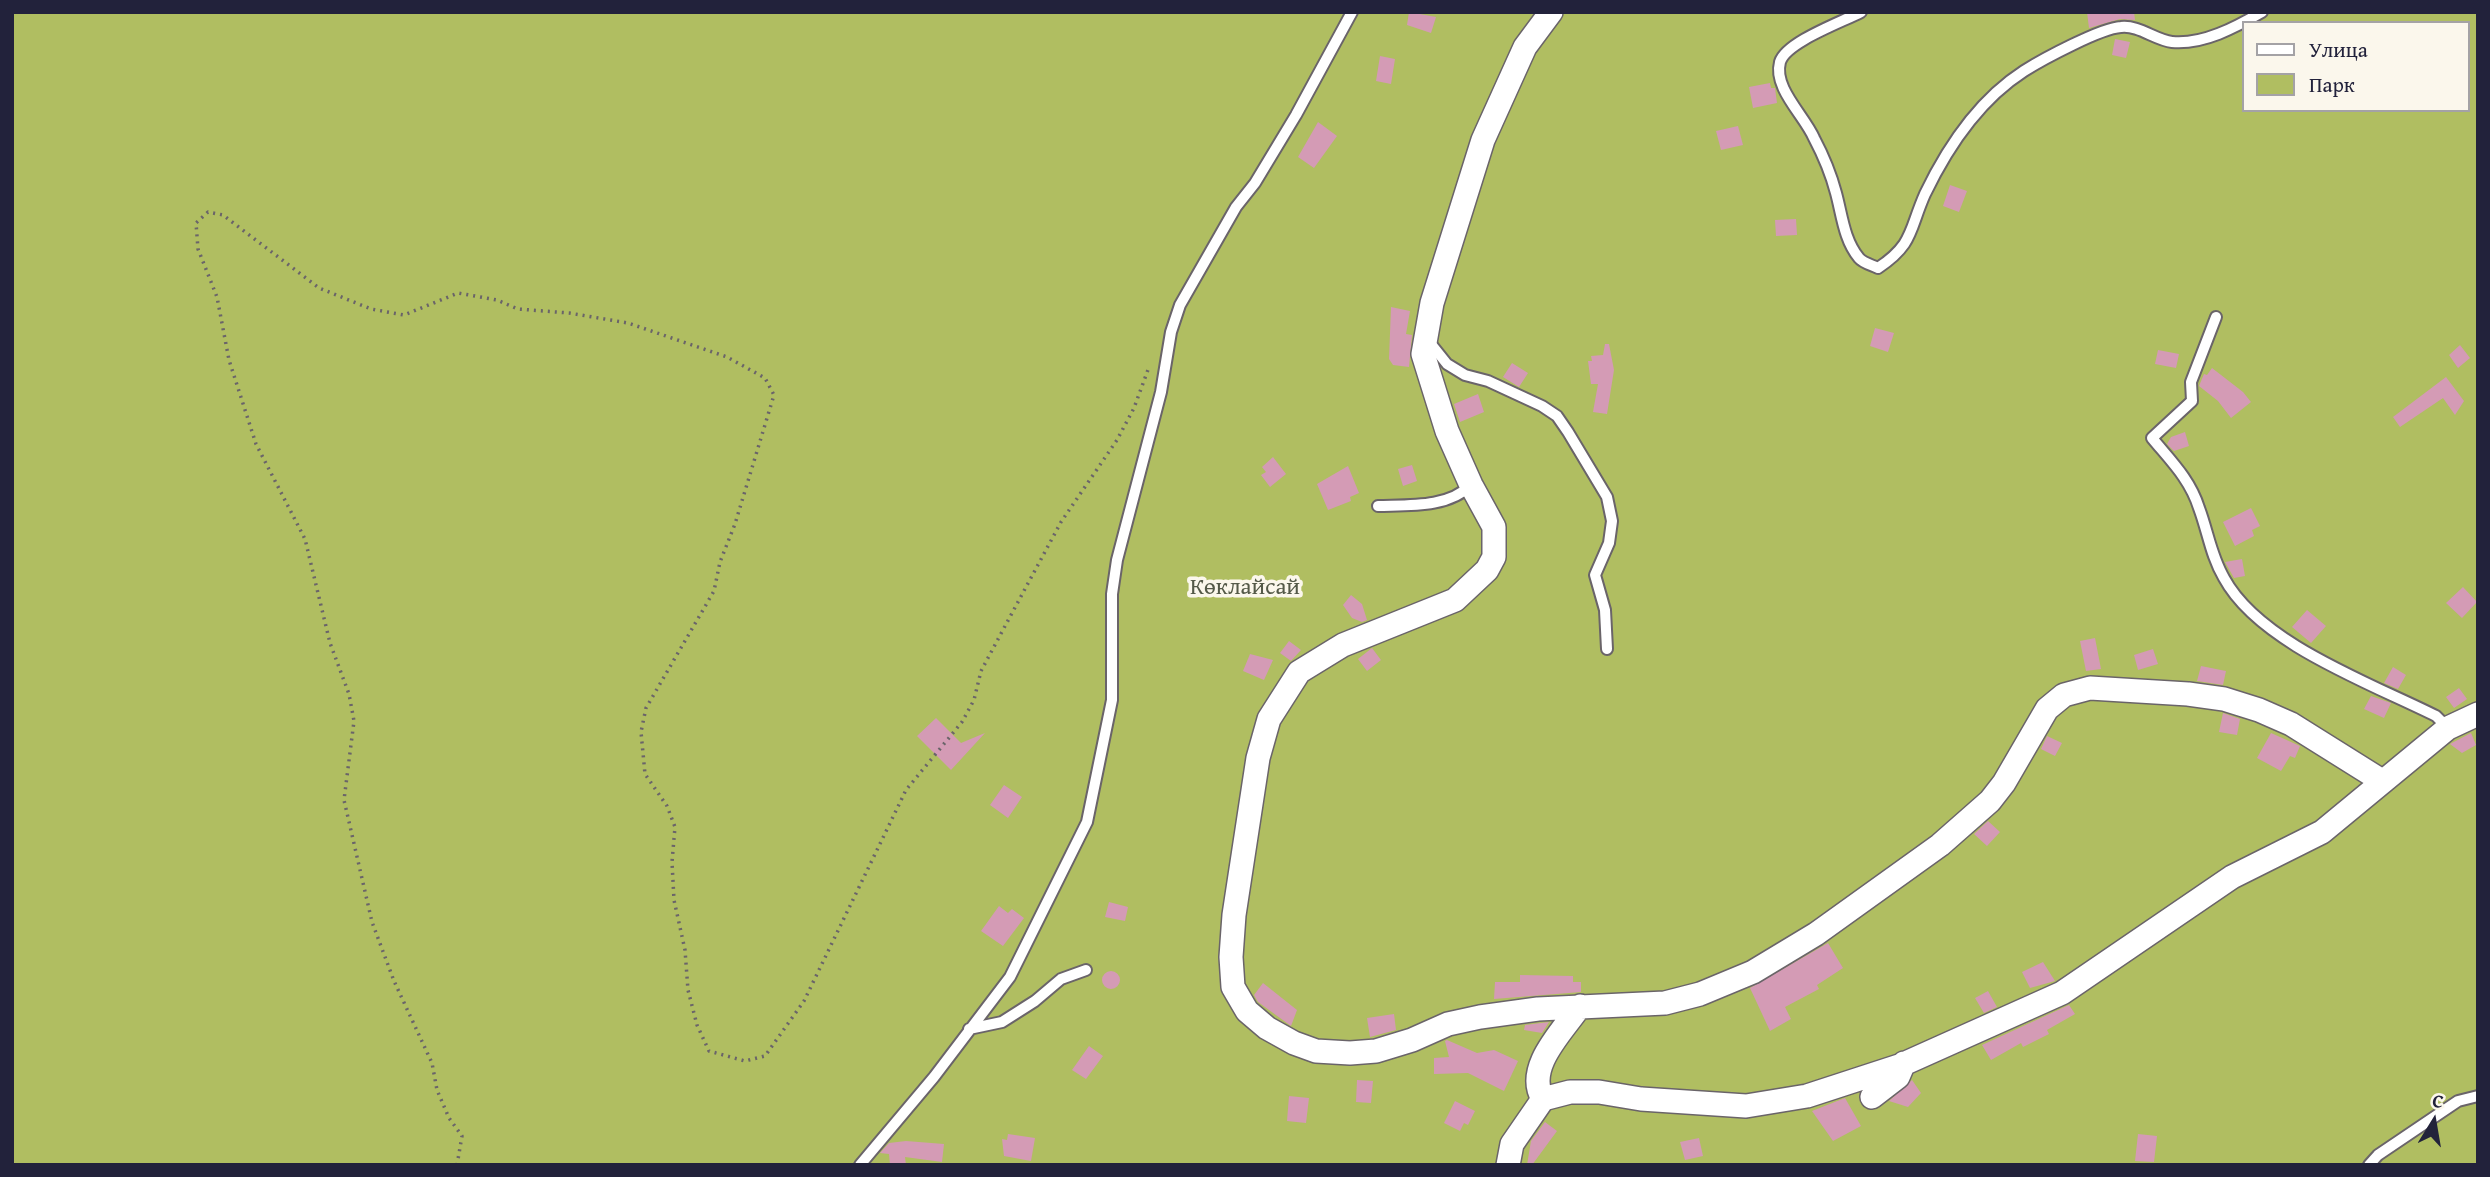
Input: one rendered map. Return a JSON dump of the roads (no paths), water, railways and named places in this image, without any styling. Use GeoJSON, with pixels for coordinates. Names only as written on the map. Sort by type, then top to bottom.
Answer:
{"type":"FeatureCollection","features":[{"type":"Feature","properties":{"kind":"street"},"geometry":{"type":"LineString","coordinates":[[1551,12],[1525,47],[1483,141],[1440,276],[1423,354],[1447,431],[1471,485],[1480,497],[1494,527],[1494,557],[1487,570],[1455,600],[1343,645],[1299,672],[1269,719],[1258,758],[1234,915],[1231,957],[1233,987],[1247,1011],[1267,1028],[1316,1051],[1350,1054],[1376,1051],[1412,1040],[1448,1024],[1480,1017],[1580,1006],[1665,1003],[1700,994],[1753,972],[1816,934],[1940,845],[1990,801],[2004,783],[2040,719],[2064,695],[2090,688],[2224,699],[2291,724],[2382,781]]}},
{"type":"Feature","properties":{"kind":"street"},"geometry":{"type":"LineString","coordinates":[[1508,1165],[1512,1144],[1543,1099],[1570,1092],[1599,1093],[1653,1100],[1746,1106],[1807,1096],[1904,1063],[2062,993],[2232,877],[2322,832],[2448,728],[2478,714]]}},
{"type":"Feature","properties":{"kind":"street"},"geometry":{"type":"LineString","coordinates":[[1543,1099],[1537,1090],[1536,1077],[1544,1058],[1580,1006]]}},
{"type":"Feature","properties":{"kind":"street"},"geometry":{"type":"LineString","coordinates":[[1872,1097],[1898,1077],[1904,1063]]}},
{"type":"Feature","properties":{"kind":"lane"},"geometry":{"type":"LineString","coordinates":[[860,1165],[1010,977],[1087,822],[1112,700],[1112,594],[1117,561],[1161,393],[1171,332],[1180,305],[1236,207],[1255,183],[1296,116],[1352,12]]}},
{"type":"Feature","properties":{"kind":"lane"},"geometry":{"type":"LineString","coordinates":[[1861,12],[1790,46],[1780,61],[1780,83],[1809,127],[1820,151],[1836,193],[1843,226],[1854,249],[1860,260],[1878,268],[1909,240],[1925,195],[1951,145],[1981,107],[2022,72],[2064,48],[2121,26],[2171,42],[2204,39],[2242,21]]}},
{"type":"Feature","properties":{"kind":"lane"},"geometry":{"type":"LineString","coordinates":[[2243,21],[2262,12]]}},
{"type":"Feature","properties":{"kind":"lane"},"geometry":{"type":"LineString","coordinates":[[2216,317],[2191,382],[2192,401],[2152,438],[2182,472],[2199,506],[2211,552],[2225,580],[2253,618],[2286,642],[2436,716],[2448,728]]}},
{"type":"Feature","properties":{"kind":"lane"},"geometry":{"type":"LineString","coordinates":[[1425,337],[1447,364],[1557,416],[1606,497],[1612,521],[1609,543],[1595,575],[1605,610],[1607,649]]}},
{"type":"Feature","properties":{"kind":"lane"},"geometry":{"type":"LineString","coordinates":[[1378,506],[1445,501],[1462,494],[1471,485]]}},
{"type":"Feature","properties":{"kind":"lane"},"geometry":{"type":"LineString","coordinates":[[969,1029],[1002,1023],[1061,979],[1086,970]]}},
{"type":"Feature","properties":{"kind":"lane"},"geometry":{"type":"LineString","coordinates":[[2369,1165],[2378,1155],[2458,1101],[2478,1096]]}},
{"type":"Feature","properties":{"kind":"park label","name":"Көклайсай"},"geometry":{"type":"Point","coordinates":[1245,588]}}]}
